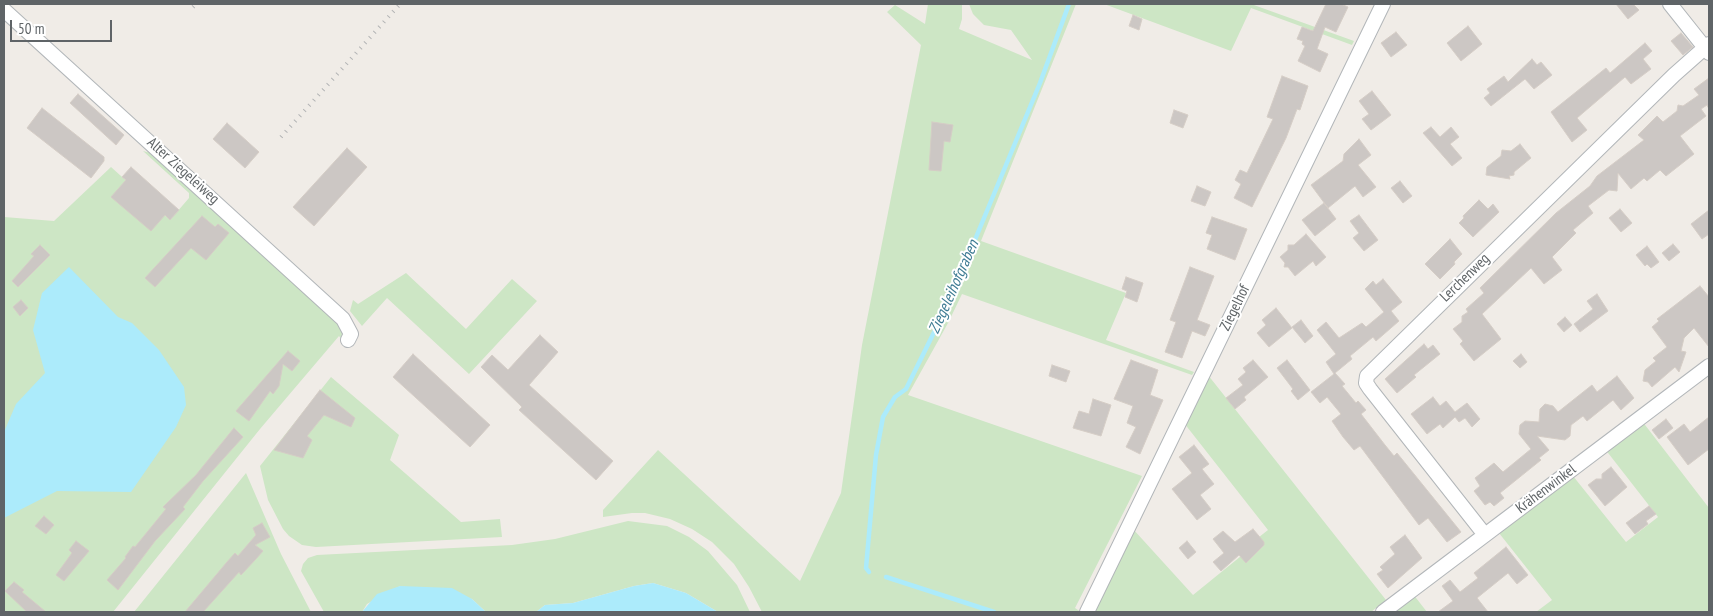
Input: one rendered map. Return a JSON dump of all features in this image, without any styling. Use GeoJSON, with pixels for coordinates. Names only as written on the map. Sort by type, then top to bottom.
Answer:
{"type":"FeatureCollection","features":[{"type":"Feature","properties":{"kind":"street","name":"Ziegelhof"},"geometry":{"type":"LineString","coordinates":[[1087,612],[1382,4]]}},
{"type":"Feature","properties":{"kind":"street"},"geometry":{"type":"LineString","coordinates":[[1670,4],[1708,48]]}},
{"type":"Feature","properties":{"kind":"street","name":"Alter Ziegeleiweg"},"geometry":{"type":"LineString","coordinates":[[4,10],[336,312],[348,326],[351,334],[348,340]]}},
{"type":"Feature","properties":{"kind":"street","name":"Lerchenweg"},"geometry":{"type":"LineString","coordinates":[[1485,534],[1370,389],[1366,383],[1367,376],[1674,75],[1708,48]]}},
{"type":"Feature","properties":{"kind":"street","name":"Krähenwinkel"},"geometry":{"type":"LineString","coordinates":[[1383,612],[1709,366]]}},
{"type":"Feature","properties":{"kind":"green space"},"geometry":{"type":"Polygon","coordinates":[[[928,4],[962,4],[962,19],[959,29],[1032,60],[1011,30],[984,25],[973,14],[969,4],[1076,4],[981,241],[1126,293],[1106,340],[1194,372],[1192,375],[962,294],[908,395],[1142,476],[1075,608],[1081,612],[762,612],[734,564],[712,542],[692,529],[670,519],[645,513],[603,517],[603,510],[658,450],[800,581],[841,493],[862,345],[921,45],[887,12],[895,5],[925,24],[928,4]]]}},
{"type":"Feature","properties":{"kind":"green space"},"geometry":{"type":"Polygon","coordinates":[[[1104,4],[1251,4],[1354,41],[1352,45],[1251,8],[1231,51],[1104,4]]]}},
{"type":"Feature","properties":{"kind":"green space"},"geometry":{"type":"Polygon","coordinates":[[[143,151],[155,154],[346,328],[343,341],[339,336],[260,429],[113,612],[4,612],[4,217],[54,221],[111,167],[170,220],[189,198],[189,193],[143,151]]]}},
{"type":"Feature","properties":{"kind":"green space"},"geometry":{"type":"Polygon","coordinates":[[[406,273],[466,329],[512,279],[537,301],[469,374],[387,298],[362,326],[350,311],[353,300],[358,304],[406,273]]]}},
{"type":"Feature","properties":{"kind":"green space"},"geometry":{"type":"Polygon","coordinates":[[[1208,375],[1386,600],[1371,612],[1092,612],[1133,529],[1193,595],[1251,548],[1249,545],[1268,530],[1184,423],[1208,375]]]}},
{"type":"Feature","properties":{"kind":"green space"},"geometry":{"type":"Polygon","coordinates":[[[331,377],[399,435],[390,460],[461,522],[500,519],[502,537],[316,547],[302,545],[289,536],[283,529],[268,500],[260,466],[331,377]]]}},
{"type":"Feature","properties":{"kind":"green space"},"geometry":{"type":"Polygon","coordinates":[[[1642,421],[1709,508],[1709,612],[1536,612],[1552,600],[1499,533],[1573,476],[1626,542],[1658,517],[1605,449],[1642,421]]]}},
{"type":"Feature","properties":{"kind":"green space"},"geometry":{"type":"Polygon","coordinates":[[[246,473],[281,554],[311,612],[134,612],[246,473]]]}},
{"type":"Feature","properties":{"kind":"green space"},"geometry":{"type":"Polygon","coordinates":[[[628,521],[667,526],[689,537],[708,551],[737,585],[750,612],[718,612],[686,593],[653,583],[634,586],[573,603],[545,605],[536,612],[486,612],[472,599],[400,586],[367,604],[362,612],[324,612],[301,571],[303,564],[308,558],[317,555],[512,545],[555,539],[628,521]]]}},
{"type":"Feature","properties":{"kind":"green space"},"geometry":{"type":"Polygon","coordinates":[[[1413,594],[1427,612],[1390,612],[1413,594]]]}},
{"type":"Feature","properties":{"kind":"water"},"geometry":{"type":"Polygon","coordinates":[[[69,267],[118,317],[132,323],[159,350],[184,387],[186,405],[176,427],[131,492],[57,491],[4,518],[4,432],[16,404],[45,373],[33,330],[42,293],[69,267]]]}},
{"type":"Feature","properties":{"kind":"water"},"geometry":{"type":"Polygon","coordinates":[[[653,583],[686,593],[718,612],[536,612],[545,605],[573,603],[634,586],[653,583]]]}},
{"type":"Feature","properties":{"kind":"water"},"geometry":{"type":"Polygon","coordinates":[[[400,586],[452,588],[472,599],[486,612],[362,612],[377,594],[400,586]]]}},
{"type":"Feature","properties":{"kind":"building"},"geometry":{"type":"Polygon","coordinates":[[[1326,4],[1341,4],[1348,7],[1336,32],[1325,27],[1317,49],[1328,54],[1320,72],[1298,61],[1305,46],[1302,44],[1303,41],[1297,39],[1302,27],[1313,31],[1326,4]]]}},
{"type":"Feature","properties":{"kind":"building"},"geometry":{"type":"Polygon","coordinates":[[[1616,4],[1633,4],[1639,10],[1628,19],[1616,4]]]}},
{"type":"Feature","properties":{"kind":"building"},"geometry":{"type":"Polygon","coordinates":[[[1133,15],[1142,19],[1139,30],[1129,26],[1133,15]]]}},
{"type":"Feature","properties":{"kind":"building"},"geometry":{"type":"Polygon","coordinates":[[[1468,26],[1482,44],[1461,61],[1447,43],[1468,26]]]}},
{"type":"Feature","properties":{"kind":"building"},"geometry":{"type":"Polygon","coordinates":[[[1396,32],[1407,45],[1391,57],[1381,43],[1396,32]]]}},
{"type":"Feature","properties":{"kind":"building"},"geometry":{"type":"Polygon","coordinates":[[[1681,33],[1693,47],[1683,55],[1671,41],[1681,33]]]}},
{"type":"Feature","properties":{"kind":"building"},"geometry":{"type":"Polygon","coordinates":[[[1645,43],[1652,51],[1643,59],[1651,69],[1631,84],[1625,77],[1577,118],[1587,130],[1572,142],[1551,112],[1606,68],[1610,73],[1645,43]]]}},
{"type":"Feature","properties":{"kind":"building"},"geometry":{"type":"Polygon","coordinates":[[[1532,59],[1537,65],[1541,62],[1552,75],[1534,89],[1525,79],[1491,106],[1484,98],[1490,93],[1487,89],[1504,76],[1508,82],[1532,59]]]}},
{"type":"Feature","properties":{"kind":"building"},"geometry":{"type":"Polygon","coordinates":[[[1282,76],[1308,86],[1300,110],[1297,109],[1286,138],[1252,207],[1234,198],[1241,184],[1235,180],[1240,170],[1247,173],[1273,119],[1267,117],[1282,76]]]}},
{"type":"Feature","properties":{"kind":"building"},"geometry":{"type":"Polygon","coordinates":[[[1709,78],[1709,109],[1707,105],[1701,109],[1706,116],[1680,136],[1694,154],[1666,176],[1660,170],[1647,181],[1644,178],[1631,189],[1618,173],[1617,191],[1609,190],[1588,206],[1593,213],[1573,230],[1576,233],[1552,257],[1562,270],[1544,284],[1531,268],[1482,314],[1501,339],[1474,361],[1460,344],[1463,341],[1453,329],[1462,322],[1462,316],[1468,312],[1466,309],[1484,293],[1480,288],[1556,213],[1590,186],[1597,176],[1644,140],[1638,135],[1657,116],[1663,122],[1677,111],[1678,105],[1683,106],[1699,95],[1694,89],[1709,78]]]}},
{"type":"Feature","properties":{"kind":"building"},"geometry":{"type":"Polygon","coordinates":[[[1372,91],[1391,115],[1371,130],[1362,119],[1369,114],[1359,101],[1372,91]]]}},
{"type":"Feature","properties":{"kind":"building"},"geometry":{"type":"Polygon","coordinates":[[[78,94],[124,135],[116,145],[70,103],[78,94]]]}},
{"type":"Feature","properties":{"kind":"building"},"geometry":{"type":"Polygon","coordinates":[[[42,108],[104,157],[104,161],[91,178],[27,128],[42,108]]]}},
{"type":"Feature","properties":{"kind":"building"},"geometry":{"type":"Polygon","coordinates":[[[1174,110],[1188,115],[1183,128],[1170,123],[1174,110]]]}},
{"type":"Feature","properties":{"kind":"building"},"geometry":{"type":"Polygon","coordinates":[[[932,122],[953,125],[950,142],[944,141],[941,171],[929,170],[932,122]]]}},
{"type":"Feature","properties":{"kind":"building"},"geometry":{"type":"Polygon","coordinates":[[[227,123],[259,152],[245,168],[213,139],[227,123]]]}},
{"type":"Feature","properties":{"kind":"building"},"geometry":{"type":"Polygon","coordinates":[[[1431,127],[1440,137],[1451,127],[1459,137],[1450,144],[1462,158],[1452,166],[1423,133],[1431,127]]]}},
{"type":"Feature","properties":{"kind":"building"},"geometry":{"type":"Polygon","coordinates":[[[1359,139],[1371,155],[1358,165],[1376,187],[1363,197],[1355,186],[1328,208],[1311,185],[1343,161],[1344,154],[1359,139]]]}},
{"type":"Feature","properties":{"kind":"building"},"geometry":{"type":"Polygon","coordinates":[[[1520,144],[1531,158],[1514,172],[1514,175],[1509,176],[1510,179],[1486,175],[1487,167],[1501,156],[1502,150],[1511,151],[1520,144]]]}},
{"type":"Feature","properties":{"kind":"building"},"geometry":{"type":"Polygon","coordinates":[[[347,148],[367,167],[314,226],[293,207],[347,148]]]}},
{"type":"Feature","properties":{"kind":"building"},"geometry":{"type":"Polygon","coordinates":[[[131,167],[179,210],[170,220],[165,215],[151,231],[111,197],[126,180],[122,177],[131,167]]]}},
{"type":"Feature","properties":{"kind":"building"},"geometry":{"type":"Polygon","coordinates":[[[1400,181],[1412,196],[1403,203],[1391,188],[1400,181]]]}},
{"type":"Feature","properties":{"kind":"building"},"geometry":{"type":"Polygon","coordinates":[[[1197,186],[1211,192],[1205,206],[1191,201],[1197,186]]]}},
{"type":"Feature","properties":{"kind":"building"},"geometry":{"type":"Polygon","coordinates":[[[1479,200],[1488,209],[1493,204],[1499,212],[1473,237],[1459,223],[1464,218],[1463,216],[1479,200]]]}},
{"type":"Feature","properties":{"kind":"building"},"geometry":{"type":"Polygon","coordinates":[[[1324,203],[1336,219],[1315,236],[1302,220],[1324,203]]]}},
{"type":"Feature","properties":{"kind":"building"},"geometry":{"type":"Polygon","coordinates":[[[1620,209],[1632,223],[1621,232],[1609,218],[1620,209]]]}},
{"type":"Feature","properties":{"kind":"building"},"geometry":{"type":"Polygon","coordinates":[[[1709,210],[1709,234],[1702,239],[1691,224],[1709,210]]]}},
{"type":"Feature","properties":{"kind":"building"},"geometry":{"type":"Polygon","coordinates":[[[1359,215],[1378,240],[1364,251],[1353,238],[1359,233],[1350,221],[1359,215]]]}},
{"type":"Feature","properties":{"kind":"building"},"geometry":{"type":"Polygon","coordinates":[[[202,216],[215,227],[218,224],[229,233],[206,260],[191,248],[155,287],[145,278],[202,216]]]}},
{"type":"Feature","properties":{"kind":"building"},"geometry":{"type":"Polygon","coordinates":[[[1212,217],[1247,229],[1235,260],[1207,249],[1212,235],[1206,233],[1212,217]]]}},
{"type":"Feature","properties":{"kind":"building"},"geometry":{"type":"Polygon","coordinates":[[[1306,234],[1326,257],[1316,266],[1313,261],[1295,276],[1288,267],[1284,267],[1285,263],[1280,257],[1288,250],[1288,245],[1294,245],[1306,234]]]}},
{"type":"Feature","properties":{"kind":"building"},"geometry":{"type":"Polygon","coordinates":[[[1450,239],[1462,254],[1440,279],[1425,264],[1450,239]]]}},
{"type":"Feature","properties":{"kind":"building"},"geometry":{"type":"Polygon","coordinates":[[[1673,244],[1680,252],[1669,261],[1662,253],[1673,244]]]}},
{"type":"Feature","properties":{"kind":"building"},"geometry":{"type":"Polygon","coordinates":[[[40,245],[50,255],[18,287],[12,281],[34,256],[31,254],[40,245]]]}},
{"type":"Feature","properties":{"kind":"building"},"geometry":{"type":"Polygon","coordinates":[[[1647,246],[1659,262],[1651,268],[1647,264],[1645,266],[1636,255],[1647,246]]]}},
{"type":"Feature","properties":{"kind":"building"},"geometry":{"type":"Polygon","coordinates":[[[1190,267],[1214,276],[1197,320],[1210,325],[1205,336],[1192,331],[1182,358],[1165,352],[1176,322],[1170,320],[1190,267]]]}},
{"type":"Feature","properties":{"kind":"building"},"geometry":{"type":"Polygon","coordinates":[[[1126,277],[1143,283],[1137,302],[1125,297],[1127,291],[1122,289],[1126,277]]]}},
{"type":"Feature","properties":{"kind":"building"},"geometry":{"type":"Polygon","coordinates":[[[1383,279],[1402,302],[1391,311],[1399,321],[1376,341],[1373,337],[1350,356],[1352,359],[1335,373],[1345,384],[1342,386],[1356,403],[1358,401],[1366,410],[1361,414],[1385,445],[1394,456],[1397,453],[1461,532],[1447,542],[1428,518],[1419,525],[1360,446],[1354,450],[1343,437],[1332,421],[1341,414],[1327,397],[1320,403],[1311,392],[1334,374],[1326,362],[1336,354],[1317,330],[1326,322],[1339,338],[1362,323],[1366,327],[1384,312],[1365,289],[1373,281],[1376,285],[1383,279]]]}},
{"type":"Feature","properties":{"kind":"building"},"geometry":{"type":"Polygon","coordinates":[[[1700,286],[1709,297],[1709,347],[1694,328],[1684,338],[1681,351],[1686,352],[1679,372],[1675,367],[1652,387],[1648,382],[1643,381],[1645,370],[1656,361],[1653,358],[1667,347],[1652,327],[1659,321],[1657,319],[1700,286]]]}},
{"type":"Feature","properties":{"kind":"building"},"geometry":{"type":"Polygon","coordinates":[[[1597,294],[1608,311],[1580,332],[1574,324],[1593,309],[1587,301],[1597,294]]]}},
{"type":"Feature","properties":{"kind":"building"},"geometry":{"type":"Polygon","coordinates":[[[21,300],[28,308],[20,316],[13,307],[21,300]]]}},
{"type":"Feature","properties":{"kind":"building"},"geometry":{"type":"Polygon","coordinates":[[[1276,308],[1292,328],[1269,347],[1257,333],[1266,325],[1262,320],[1276,308]]]}},
{"type":"Feature","properties":{"kind":"building"},"geometry":{"type":"Polygon","coordinates":[[[1565,317],[1572,325],[1564,332],[1557,324],[1565,317]]]}},
{"type":"Feature","properties":{"kind":"building"},"geometry":{"type":"Polygon","coordinates":[[[1301,320],[1313,336],[1305,343],[1292,327],[1301,320]]]}},
{"type":"Feature","properties":{"kind":"building"},"geometry":{"type":"Polygon","coordinates":[[[540,335],[558,352],[529,385],[613,461],[596,480],[519,410],[522,407],[481,367],[492,355],[508,370],[540,335]]]}},
{"type":"Feature","properties":{"kind":"building"},"geometry":{"type":"Polygon","coordinates":[[[1424,344],[1428,349],[1433,345],[1440,354],[1414,375],[1416,377],[1397,393],[1385,379],[1424,344]]]}},
{"type":"Feature","properties":{"kind":"building"},"geometry":{"type":"Polygon","coordinates":[[[288,351],[300,361],[292,371],[283,364],[279,386],[273,394],[270,391],[249,421],[236,411],[288,351]]]}},
{"type":"Feature","properties":{"kind":"building"},"geometry":{"type":"Polygon","coordinates":[[[413,354],[490,425],[470,447],[393,377],[413,354]]]}},
{"type":"Feature","properties":{"kind":"building"},"geometry":{"type":"Polygon","coordinates":[[[1521,354],[1527,362],[1520,368],[1513,361],[1521,354]]]}},
{"type":"Feature","properties":{"kind":"building"},"geometry":{"type":"Polygon","coordinates":[[[1131,360],[1158,370],[1150,395],[1163,400],[1140,454],[1126,447],[1136,427],[1127,423],[1133,406],[1114,399],[1131,360]]]}},
{"type":"Feature","properties":{"kind":"building"},"geometry":{"type":"Polygon","coordinates":[[[1253,360],[1268,377],[1244,397],[1246,400],[1235,409],[1226,398],[1243,385],[1238,379],[1246,372],[1243,368],[1253,360]]]}},
{"type":"Feature","properties":{"kind":"building"},"geometry":{"type":"Polygon","coordinates":[[[1287,360],[1310,390],[1298,400],[1291,391],[1293,389],[1277,368],[1287,360]]]}},
{"type":"Feature","properties":{"kind":"building"},"geometry":{"type":"Polygon","coordinates":[[[1052,365],[1070,371],[1066,382],[1049,376],[1052,365]]]}},
{"type":"Feature","properties":{"kind":"building"},"geometry":{"type":"Polygon","coordinates":[[[1617,376],[1634,398],[1621,410],[1613,400],[1587,421],[1583,416],[1571,425],[1570,436],[1565,440],[1537,436],[1549,450],[1539,458],[1541,460],[1500,493],[1504,498],[1494,506],[1490,502],[1485,505],[1474,491],[1480,486],[1475,478],[1494,463],[1503,472],[1531,449],[1519,434],[1520,425],[1525,421],[1539,422],[1540,409],[1545,404],[1553,406],[1558,412],[1592,385],[1597,392],[1617,376]]]}},
{"type":"Feature","properties":{"kind":"building"},"geometry":{"type":"Polygon","coordinates":[[[320,390],[355,418],[351,427],[324,415],[307,436],[312,440],[303,458],[274,450],[320,390]]]}},
{"type":"Feature","properties":{"kind":"building"},"geometry":{"type":"Polygon","coordinates":[[[1433,397],[1440,406],[1446,401],[1455,412],[1467,403],[1480,419],[1472,427],[1465,418],[1459,422],[1455,417],[1443,428],[1440,424],[1427,434],[1411,414],[1433,397]]]}},
{"type":"Feature","properties":{"kind":"building"},"geometry":{"type":"Polygon","coordinates":[[[1093,399],[1111,405],[1101,436],[1073,428],[1079,411],[1089,414],[1093,399]]]}},
{"type":"Feature","properties":{"kind":"building"},"geometry":{"type":"Polygon","coordinates":[[[1709,417],[1709,449],[1688,465],[1667,437],[1684,424],[1690,432],[1709,417]]]}},
{"type":"Feature","properties":{"kind":"building"},"geometry":{"type":"Polygon","coordinates":[[[1666,419],[1673,428],[1659,439],[1652,430],[1666,419]]]}},
{"type":"Feature","properties":{"kind":"building"},"geometry":{"type":"Polygon","coordinates":[[[234,428],[243,437],[203,481],[183,507],[185,509],[155,541],[118,590],[107,580],[126,558],[133,546],[135,547],[166,509],[163,507],[196,475],[234,428]]]}},
{"type":"Feature","properties":{"kind":"building"},"geometry":{"type":"Polygon","coordinates":[[[1194,445],[1209,464],[1202,469],[1214,484],[1200,495],[1211,509],[1197,520],[1172,489],[1192,473],[1179,457],[1194,445]]]}},
{"type":"Feature","properties":{"kind":"building"},"geometry":{"type":"Polygon","coordinates":[[[1611,467],[1627,487],[1605,506],[1588,485],[1596,479],[1602,479],[1602,474],[1611,467]]]}},
{"type":"Feature","properties":{"kind":"building"},"geometry":{"type":"Polygon","coordinates":[[[1649,506],[1656,514],[1646,521],[1648,524],[1635,534],[1626,523],[1649,506]]]}},
{"type":"Feature","properties":{"kind":"building"},"geometry":{"type":"Polygon","coordinates":[[[44,516],[54,525],[46,534],[35,526],[44,516]]]}},
{"type":"Feature","properties":{"kind":"building"},"geometry":{"type":"Polygon","coordinates":[[[262,523],[270,537],[255,545],[263,551],[241,575],[239,572],[203,612],[185,612],[235,553],[238,556],[256,535],[253,528],[262,523]]]}},
{"type":"Feature","properties":{"kind":"building"},"geometry":{"type":"Polygon","coordinates":[[[1253,529],[1264,542],[1264,545],[1246,563],[1239,555],[1221,571],[1213,562],[1224,553],[1213,539],[1223,531],[1235,542],[1253,529]]]}},
{"type":"Feature","properties":{"kind":"building"},"geometry":{"type":"Polygon","coordinates":[[[1405,535],[1422,558],[1388,588],[1377,574],[1383,570],[1380,567],[1395,554],[1390,547],[1405,535]]]}},
{"type":"Feature","properties":{"kind":"building"},"geometry":{"type":"Polygon","coordinates":[[[76,541],[89,551],[64,581],[56,575],[72,553],[69,550],[76,541]]]}},
{"type":"Feature","properties":{"kind":"building"},"geometry":{"type":"Polygon","coordinates":[[[1187,541],[1196,552],[1188,559],[1179,548],[1187,541]]]}},
{"type":"Feature","properties":{"kind":"building"},"geometry":{"type":"Polygon","coordinates":[[[1506,547],[1528,575],[1517,584],[1508,573],[1477,598],[1488,612],[1438,612],[1453,601],[1442,586],[1450,580],[1460,592],[1478,578],[1474,573],[1506,547]]]}},
{"type":"Feature","properties":{"kind":"building"},"geometry":{"type":"Polygon","coordinates":[[[14,582],[24,590],[22,592],[46,612],[27,612],[5,591],[14,582]]]}},
{"type":"Feature","properties":{"kind":"waterway","name":"Ziegeleihofgraben"},"geometry":{"type":"LineString","coordinates":[[869,572],[866,568],[876,455],[883,417],[895,397],[906,389],[950,300],[1040,83],[1069,4]]}},
{"type":"Feature","properties":{"kind":"waterway","name":"Ziegeleihofgraben"},"geometry":{"type":"LineString","coordinates":[[886,577],[994,612]]}},
{"type":"Feature","properties":{"kind":"railway"},"geometry":{"type":"LineString","coordinates":[[193,7],[196,4]]}},
{"type":"Feature","properties":{"kind":"railway"},"geometry":{"type":"LineString","coordinates":[[281,137],[400,4]]}}]}
